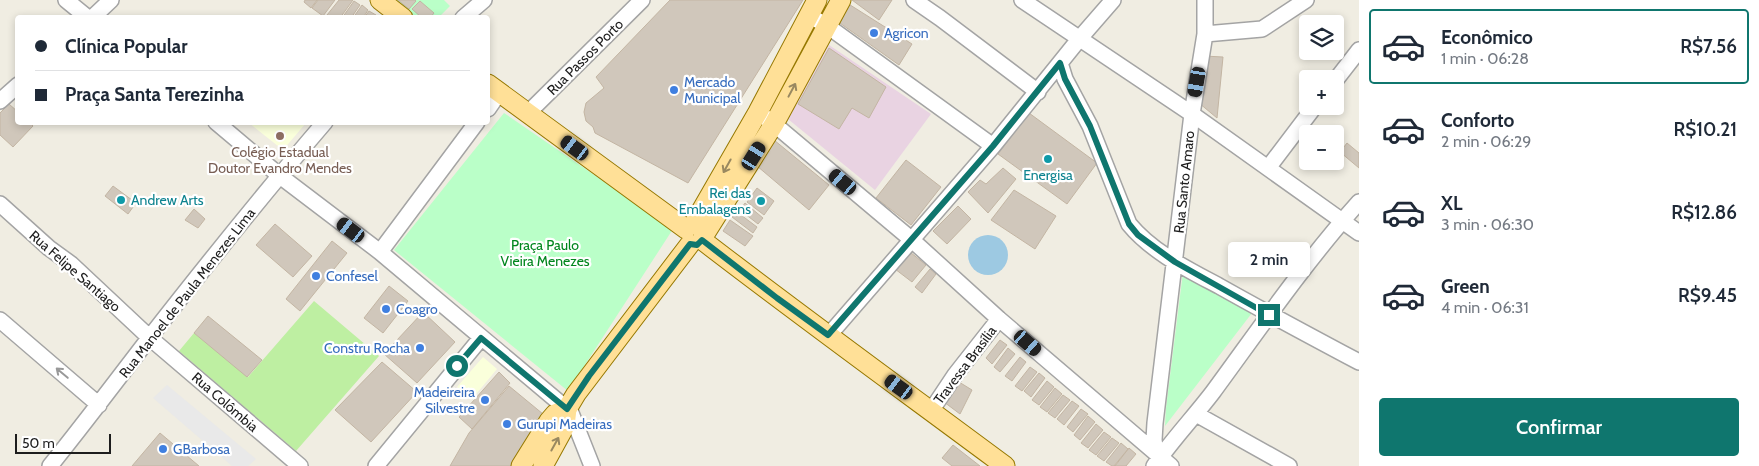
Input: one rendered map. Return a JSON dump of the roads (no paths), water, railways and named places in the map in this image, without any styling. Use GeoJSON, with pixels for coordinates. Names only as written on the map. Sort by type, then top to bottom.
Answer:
{"type":"FeatureCollection","features":[{"type":"Feature","properties":{"kind":"main road"},"geometry":{"type":"LineString","coordinates":[[380,0],[399,15]]}},
{"type":"Feature","properties":{"kind":"main road"},"geometry":{"type":"LineString","coordinates":[[543,466],[565,426],[567,409],[589,376],[695,235],[774,124],[841,0]]}},
{"type":"Feature","properties":{"kind":"main road"},"geometry":{"type":"LineString","coordinates":[[695,235],[812,8]]}},
{"type":"Feature","properties":{"kind":"main road"},"geometry":{"type":"LineString","coordinates":[[493,89],[695,235],[777,298],[1005,466]]}},
{"type":"Feature","properties":{"kind":"main road"},"geometry":{"type":"LineString","coordinates":[[521,466],[549,421],[555,414],[567,409]]}},
{"type":"Feature","properties":{"kind":"street"},"geometry":{"type":"LineString","coordinates":[[66,0],[86,15]]}},
{"type":"Feature","properties":{"kind":"street"},"geometry":{"type":"LineString","coordinates":[[94,15],[111,0]]}},
{"type":"Feature","properties":{"kind":"street"},"geometry":{"type":"LineString","coordinates":[[466,15],[484,0]]}},
{"type":"Feature","properties":{"kind":"street","name":"Rua Passos Porto"},"geometry":{"type":"LineString","coordinates":[[528,113],[642,0]]}},
{"type":"Feature","properties":{"kind":"street"},"geometry":{"type":"LineString","coordinates":[[914,0],[1038,92]]}},
{"type":"Feature","properties":{"kind":"street"},"geometry":{"type":"LineString","coordinates":[[1022,0],[1192,114],[1359,233]]}},
{"type":"Feature","properties":{"kind":"street"},"geometry":{"type":"LineString","coordinates":[[828,335],[993,146],[1113,0]]}},
{"type":"Feature","properties":{"kind":"street","name":"Rua Santo Amaro"},"geometry":{"type":"LineString","coordinates":[[1161,460],[1154,440],[1155,423],[1192,114],[1205,34],[1205,0]]}},
{"type":"Feature","properties":{"kind":"street"},"geometry":{"type":"LineString","coordinates":[[1205,34],[1262,29],[1306,0]]}},
{"type":"Feature","properties":{"kind":"street"},"geometry":{"type":"LineString","coordinates":[[812,8],[826,26],[993,146]]}},
{"type":"Feature","properties":{"kind":"street"},"geometry":{"type":"LineString","coordinates":[[1343,70],[1359,50]]}},
{"type":"Feature","properties":{"kind":"street"},"geometry":{"type":"LineString","coordinates":[[1060,63],[1065,79],[1090,126],[1129,224],[1138,235],[1175,262],[1269,315],[1359,362]]}},
{"type":"Feature","properties":{"kind":"street"},"geometry":{"type":"LineString","coordinates":[[0,101],[15,88]]}},
{"type":"Feature","properties":{"kind":"street"},"geometry":{"type":"LineString","coordinates":[[758,112],[912,240],[999,319],[1161,460],[1269,315],[1359,202]]}},
{"type":"Feature","properties":{"kind":"street"},"geometry":{"type":"LineString","coordinates":[[1268,168],[1308,115]]}},
{"type":"Feature","properties":{"kind":"street"},"geometry":{"type":"LineString","coordinates":[[220,125],[280,176],[380,252],[567,409],[571,414],[592,466]]}},
{"type":"Feature","properties":{"kind":"street","name":"Rua Manoel de Paula Menezes Lima"},"geometry":{"type":"LineString","coordinates":[[50,466],[100,405],[150,338],[322,125]]}},
{"type":"Feature","properties":{"kind":"street"},"geometry":{"type":"LineString","coordinates":[[380,252],[475,125]]}},
{"type":"Feature","properties":{"kind":"street","name":"Rua Felipe Santiago"},"geometry":{"type":"LineString","coordinates":[[0,204],[49,248],[71,264],[150,338]]}},
{"type":"Feature","properties":{"kind":"street","name":"Travessa Brasília"},"geometry":{"type":"LineString","coordinates":[[931,411],[955,375],[999,319]]}},
{"type":"Feature","properties":{"kind":"street"},"geometry":{"type":"LineString","coordinates":[[0,320],[100,405]]}},
{"type":"Feature","properties":{"kind":"street","name":"Rua Colômbia"},"geometry":{"type":"LineString","coordinates":[[150,338],[300,466]]}},
{"type":"Feature","properties":{"kind":"street"},"geometry":{"type":"LineString","coordinates":[[376,466],[481,338]]}},
{"type":"Feature","properties":{"kind":"street"},"geometry":{"type":"LineString","coordinates":[[1196,414],[1290,466]]}},
{"type":"Feature","properties":{"kind":"water"},"geometry":{"type":"Polygon","coordinates":[[[992,235],[999,238],[1005,244],[1008,255],[1007,263],[999,272],[992,275],[984,275],[977,272],[969,263],[968,251],[971,244],[980,236],[992,235]]]}},
{"type":"Feature","properties":{"kind":"place","name":"Agricon"},"geometry":{"type":"Point","coordinates":[874,33]}},
{"type":"Feature","properties":{"kind":"place","name":"Mercado Municipal"},"geometry":{"type":"Point","coordinates":[674,90]}},
{"type":"Feature","properties":{"kind":"place","name":"Colégio Estadual Doutor Evandro Mendes"},"geometry":{"type":"Point","coordinates":[280,136]}},
{"type":"Feature","properties":{"kind":"place","name":"Energisa"},"geometry":{"type":"Point","coordinates":[1048,159]}},
{"type":"Feature","properties":{"kind":"place","name":"Andrew Arts"},"geometry":{"type":"Point","coordinates":[121,200]}},
{"type":"Feature","properties":{"kind":"place","name":"Rei das Embalagens"},"geometry":{"type":"Point","coordinates":[761,201]}},
{"type":"Feature","properties":{"kind":"place","name":"Confesel"},"geometry":{"type":"Point","coordinates":[316,276]}},
{"type":"Feature","properties":{"kind":"place","name":"Coagro"},"geometry":{"type":"Point","coordinates":[386,309]}},
{"type":"Feature","properties":{"kind":"place","name":"Constru Rocha"},"geometry":{"type":"Point","coordinates":[420,348]}},
{"type":"Feature","properties":{"kind":"place","name":"Madeireira Silvestre"},"geometry":{"type":"Point","coordinates":[485,400]}},
{"type":"Feature","properties":{"kind":"place","name":"Gurupi Madeiras"},"geometry":{"type":"Point","coordinates":[507,424]}},
{"type":"Feature","properties":{"kind":"place","name":"GBarbosa"},"geometry":{"type":"Point","coordinates":[163,449]}},
{"type":"Feature","properties":{"kind":"park label","name":"Praça Paulo Vieira Menezes"},"geometry":{"type":"Point","coordinates":[545,254]}}]}
